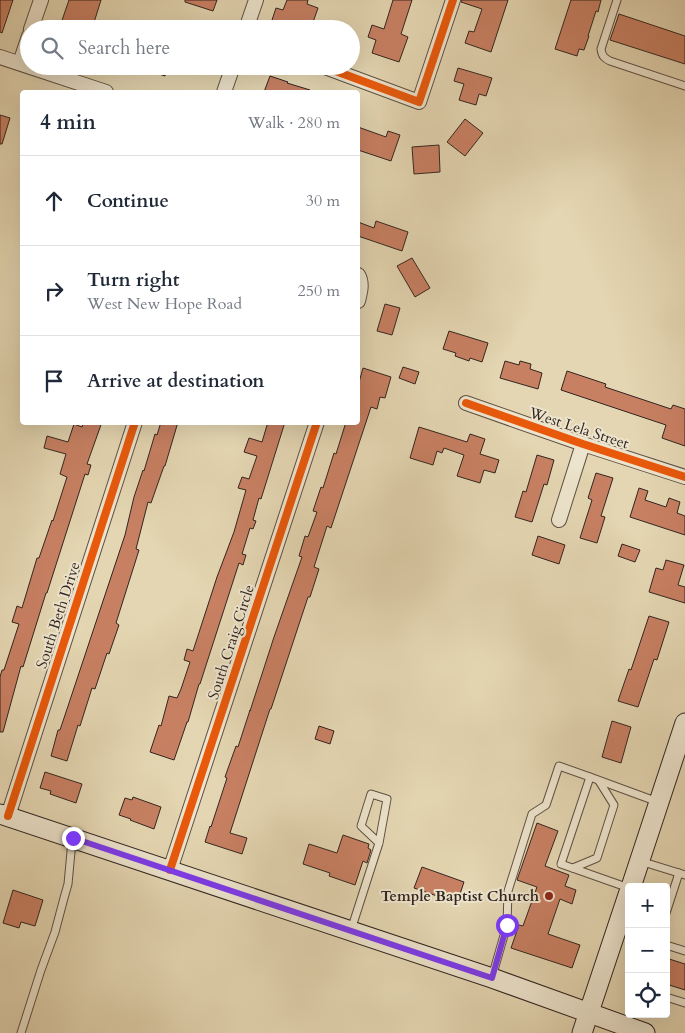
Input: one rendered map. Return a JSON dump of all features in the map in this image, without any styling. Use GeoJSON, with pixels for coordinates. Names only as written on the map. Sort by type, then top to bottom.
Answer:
{"type":"FeatureCollection","features":[{"type":"Feature","properties":{"kind":"main road"},"geometry":{"type":"LineString","coordinates":[[631,883],[685,723]]}},
{"type":"Feature","properties":{"kind":"main road"},"geometry":{"type":"LineString","coordinates":[[4,815],[492,978],[645,1033]]}},
{"type":"Feature","properties":{"kind":"main road"},"geometry":{"type":"LineString","coordinates":[[582,1033],[625,904]]}},
{"type":"Feature","properties":{"kind":"street"},"geometry":{"type":"LineString","coordinates":[[34,20],[41,0]]}},
{"type":"Feature","properties":{"kind":"street"},"geometry":{"type":"LineString","coordinates":[[249,20],[256,0]]}},
{"type":"Feature","properties":{"kind":"street"},"geometry":{"type":"LineString","coordinates":[[346,75],[419,102],[453,0]]}},
{"type":"Feature","properties":{"kind":"street"},"geometry":{"type":"LineString","coordinates":[[0,57],[20,63]]}},
{"type":"Feature","properties":{"kind":"street"},"geometry":{"type":"LineString","coordinates":[[56,75],[100,90]]}},
{"type":"Feature","properties":{"kind":"street"},"geometry":{"type":"LineString","coordinates":[[225,90],[230,75]]}},
{"type":"Feature","properties":{"kind":"street","name":"West Lela Street"},"geometry":{"type":"LineString","coordinates":[[466,404],[685,477]]}},
{"type":"Feature","properties":{"kind":"street","name":"South Beth Drive"},"geometry":{"type":"LineString","coordinates":[[4,815],[134,425]]}},
{"type":"Feature","properties":{"kind":"street","name":"South Craig Circle"},"geometry":{"type":"LineString","coordinates":[[170,870],[316,425]]}},
{"type":"Feature","properties":{"kind":"street"},"geometry":{"type":"LineString","coordinates":[[559,520],[583,444]]}},
{"type":"Feature","properties":{"kind":"lane"},"geometry":{"type":"LineString","coordinates":[[618,0],[601,49],[604,58],[685,86]]}},
{"type":"Feature","properties":{"kind":"lane"},"geometry":{"type":"LineString","coordinates":[[492,978],[507,925],[508,891],[532,814],[546,805],[559,766],[659,802]]}},
{"type":"Feature","properties":{"kind":"lane"},"geometry":{"type":"LineString","coordinates":[[590,777],[562,864],[625,885]]}},
{"type":"Feature","properties":{"kind":"lane"},"geometry":{"type":"LineString","coordinates":[[572,868],[596,858],[614,805],[599,781]]}},
{"type":"Feature","properties":{"kind":"lane"},"geometry":{"type":"LineString","coordinates":[[351,931],[379,843],[388,799],[370,794],[361,826],[379,843]]}},
{"type":"Feature","properties":{"kind":"lane"},"geometry":{"type":"LineString","coordinates":[[21,1033],[55,932],[68,884],[73,838]]}},
{"type":"Feature","properties":{"kind":"lane"},"geometry":{"type":"LineString","coordinates":[[639,861],[682,874],[670,903]]}},
{"type":"Feature","properties":{"kind":"lane"},"geometry":{"type":"LineString","coordinates":[[670,946],[685,951]]}},
{"type":"Feature","properties":{"kind":"lane"},"geometry":{"type":"LineString","coordinates":[[670,998],[685,1003]]}},
{"type":"Feature","properties":{"kind":"building"},"geometry":{"type":"Polygon","coordinates":[[[0,0],[13,0],[2,33],[0,32],[0,0]]]}},
{"type":"Feature","properties":{"kind":"building"},"geometry":{"type":"Polygon","coordinates":[[[69,0],[101,0],[95,20],[62,20],[69,0]]]}},
{"type":"Feature","properties":{"kind":"building"},"geometry":{"type":"Polygon","coordinates":[[[185,0],[217,0],[213,11],[185,2],[185,0]]]}},
{"type":"Feature","properties":{"kind":"building"},"geometry":{"type":"Polygon","coordinates":[[[287,0],[308,0],[307,4],[318,8],[314,20],[272,20],[276,8],[283,10],[287,0]]]}},
{"type":"Feature","properties":{"kind":"building"},"geometry":{"type":"Polygon","coordinates":[[[393,0],[412,0],[401,34],[408,37],[399,62],[372,53],[376,40],[368,37],[372,25],[384,29],[393,0]]]}},
{"type":"Feature","properties":{"kind":"building"},"geometry":{"type":"Polygon","coordinates":[[[462,0],[508,0],[491,52],[465,43],[469,31],[474,32],[482,9],[461,2],[462,0]]]}},
{"type":"Feature","properties":{"kind":"building"},"geometry":{"type":"Polygon","coordinates":[[[571,0],[601,0],[584,50],[579,49],[577,56],[555,49],[571,0]]]}},
{"type":"Feature","properties":{"kind":"building"},"geometry":{"type":"Polygon","coordinates":[[[619,14],[685,36],[685,64],[610,40],[619,14]]]}},
{"type":"Feature","properties":{"kind":"building"},"geometry":{"type":"Polygon","coordinates":[[[458,68],[492,78],[486,96],[479,94],[476,105],[459,100],[464,84],[454,81],[458,68]]]}},
{"type":"Feature","properties":{"kind":"building"},"geometry":{"type":"Polygon","coordinates":[[[270,76],[310,90],[265,90],[270,76]]]}},
{"type":"Feature","properties":{"kind":"building"},"geometry":{"type":"Polygon","coordinates":[[[0,115],[10,118],[2,144],[0,144],[0,115]]]}},
{"type":"Feature","properties":{"kind":"building"},"geometry":{"type":"Polygon","coordinates":[[[465,119],[483,133],[465,156],[447,142],[465,119]]]}},
{"type":"Feature","properties":{"kind":"building"},"geometry":{"type":"Polygon","coordinates":[[[360,128],[386,137],[388,131],[400,135],[391,161],[360,151],[360,128]]]}},
{"type":"Feature","properties":{"kind":"building"},"geometry":{"type":"Polygon","coordinates":[[[439,145],[440,172],[414,174],[412,147],[439,145]]]}},
{"type":"Feature","properties":{"kind":"building"},"geometry":{"type":"Polygon","coordinates":[[[376,221],[408,232],[402,251],[360,237],[360,223],[374,228],[376,221]]]}},
{"type":"Feature","properties":{"kind":"building"},"geometry":{"type":"Polygon","coordinates":[[[412,258],[430,288],[415,297],[397,266],[412,258]]]}},
{"type":"Feature","properties":{"kind":"building"},"geometry":{"type":"Polygon","coordinates":[[[385,304],[400,308],[392,335],[377,331],[385,304]]]}},
{"type":"Feature","properties":{"kind":"building"},"geometry":{"type":"Polygon","coordinates":[[[449,331],[488,343],[482,362],[470,358],[469,361],[455,356],[456,353],[443,349],[449,331]]]}},
{"type":"Feature","properties":{"kind":"building"},"geometry":{"type":"Polygon","coordinates":[[[505,361],[519,365],[520,361],[531,364],[530,369],[542,373],[538,389],[500,378],[505,361]]]}},
{"type":"Feature","properties":{"kind":"building"},"geometry":{"type":"Polygon","coordinates":[[[403,367],[419,372],[415,384],[399,378],[403,367]]]}},
{"type":"Feature","properties":{"kind":"building"},"geometry":{"type":"Polygon","coordinates":[[[363,368],[391,377],[385,398],[380,397],[377,409],[371,407],[331,528],[327,526],[314,567],[319,569],[270,709],[230,833],[247,838],[242,854],[205,842],[227,778],[225,777],[236,746],[238,747],[302,557],[299,556],[305,536],[308,537],[317,512],[313,511],[321,487],[323,488],[345,425],[360,425],[360,379],[363,368]]]}},
{"type":"Feature","properties":{"kind":"building"},"geometry":{"type":"Polygon","coordinates":[[[567,371],[606,384],[605,387],[671,409],[673,405],[685,409],[685,446],[662,438],[666,425],[561,390],[567,371]]]}},
{"type":"Feature","properties":{"kind":"building"},"geometry":{"type":"Polygon","coordinates":[[[74,425],[82,427],[83,425],[101,425],[87,464],[91,465],[88,475],[85,474],[23,667],[21,666],[3,732],[0,732],[0,677],[19,624],[12,622],[17,606],[22,608],[37,558],[39,558],[53,521],[67,477],[60,474],[66,454],[44,448],[47,436],[68,442],[74,425]]]}},
{"type":"Feature","properties":{"kind":"building"},"geometry":{"type":"Polygon","coordinates":[[[160,425],[177,425],[165,466],[151,503],[148,502],[136,549],[139,550],[116,623],[119,625],[95,689],[92,688],[67,761],[51,756],[58,730],[60,730],[125,535],[134,497],[155,434],[157,435],[160,425]]]}},
{"type":"Feature","properties":{"kind":"building"},"geometry":{"type":"Polygon","coordinates":[[[267,425],[284,425],[261,499],[259,498],[253,520],[256,521],[253,529],[250,528],[242,554],[246,555],[243,565],[239,563],[174,760],[150,752],[159,725],[161,726],[169,696],[177,698],[181,689],[190,662],[184,660],[187,649],[193,651],[234,532],[246,490],[238,488],[242,477],[249,479],[257,456],[244,452],[249,438],[262,442],[267,425]]]}},
{"type":"Feature","properties":{"kind":"building"},"geometry":{"type":"Polygon","coordinates":[[[419,427],[467,442],[470,434],[485,439],[480,454],[499,460],[495,473],[484,470],[480,483],[457,476],[464,455],[444,448],[442,453],[437,451],[433,465],[410,458],[419,427]]]}},
{"type":"Feature","properties":{"kind":"building"},"geometry":{"type":"Polygon","coordinates":[[[537,455],[554,460],[547,485],[544,484],[532,522],[515,517],[523,491],[526,492],[537,455]]]}},
{"type":"Feature","properties":{"kind":"building"},"geometry":{"type":"Polygon","coordinates":[[[596,473],[613,478],[601,516],[605,517],[597,543],[580,538],[592,500],[588,498],[596,473]]]}},
{"type":"Feature","properties":{"kind":"building"},"geometry":{"type":"Polygon","coordinates":[[[639,488],[648,491],[645,500],[666,507],[669,498],[680,502],[677,513],[685,516],[685,535],[630,517],[639,488]]]}},
{"type":"Feature","properties":{"kind":"building"},"geometry":{"type":"Polygon","coordinates":[[[538,536],[565,545],[559,564],[532,555],[538,536]]]}},
{"type":"Feature","properties":{"kind":"building"},"geometry":{"type":"Polygon","coordinates":[[[622,544],[640,550],[635,562],[618,556],[622,544]]]}},
{"type":"Feature","properties":{"kind":"building"},"geometry":{"type":"Polygon","coordinates":[[[666,560],[684,565],[678,585],[685,587],[685,603],[649,592],[656,568],[663,570],[666,560]]]}},
{"type":"Feature","properties":{"kind":"building"},"geometry":{"type":"Polygon","coordinates":[[[649,616],[669,622],[657,660],[654,659],[638,707],[618,701],[629,669],[631,670],[649,616]]]}},
{"type":"Feature","properties":{"kind":"building"},"geometry":{"type":"Polygon","coordinates":[[[612,721],[631,727],[621,763],[602,757],[612,721]]]}},
{"type":"Feature","properties":{"kind":"building"},"geometry":{"type":"Polygon","coordinates":[[[319,726],[334,731],[330,744],[315,739],[319,726]]]}},
{"type":"Feature","properties":{"kind":"building"},"geometry":{"type":"Polygon","coordinates":[[[45,772],[82,784],[76,803],[50,794],[51,791],[40,788],[45,772]]]}},
{"type":"Feature","properties":{"kind":"building"},"geometry":{"type":"Polygon","coordinates":[[[133,797],[161,807],[154,829],[119,815],[125,798],[132,800],[133,797]]]}},
{"type":"Feature","properties":{"kind":"building"},"geometry":{"type":"Polygon","coordinates":[[[537,823],[558,831],[545,866],[569,875],[565,886],[576,890],[572,904],[560,899],[548,934],[580,945],[572,968],[511,948],[519,925],[523,926],[537,887],[517,880],[537,823]]]}},
{"type":"Feature","properties":{"kind":"building"},"geometry":{"type":"Polygon","coordinates":[[[343,835],[369,844],[368,848],[371,850],[367,863],[363,861],[355,885],[329,876],[330,873],[303,864],[309,844],[337,853],[343,835]]]}},
{"type":"Feature","properties":{"kind":"building"},"geometry":{"type":"Polygon","coordinates":[[[422,867],[464,882],[457,903],[414,888],[422,867]]]}},
{"type":"Feature","properties":{"kind":"building"},"geometry":{"type":"Polygon","coordinates":[[[13,890],[43,900],[35,926],[21,922],[19,928],[3,923],[13,890]]]}},
{"type":"Feature","properties":{"kind":"building"},"geometry":{"type":"Polygon","coordinates":[[[670,959],[685,964],[685,990],[670,985],[670,959]]]}},
{"type":"Feature","properties":{"kind":"cycle path"},"geometry":{"type":"LineString","coordinates":[[346,75],[419,102],[453,0]]}},
{"type":"Feature","properties":{"kind":"cycle path"},"geometry":{"type":"LineString","coordinates":[[466,403],[685,477]]}},
{"type":"Feature","properties":{"kind":"cycle path"},"geometry":{"type":"LineString","coordinates":[[8,816],[134,425]]}},
{"type":"Feature","properties":{"kind":"cycle path"},"geometry":{"type":"LineString","coordinates":[[170,870],[316,425]]}},
{"type":"Feature","properties":{"kind":"place","name":"Temple Baptist Church"},"geometry":{"type":"Point","coordinates":[549,896]}},
{"type":"Feature","properties":{"kind":"route"},"geometry":{"type":"LineString","coordinates":[[73,838],[492,978],[507,925]]}}]}
